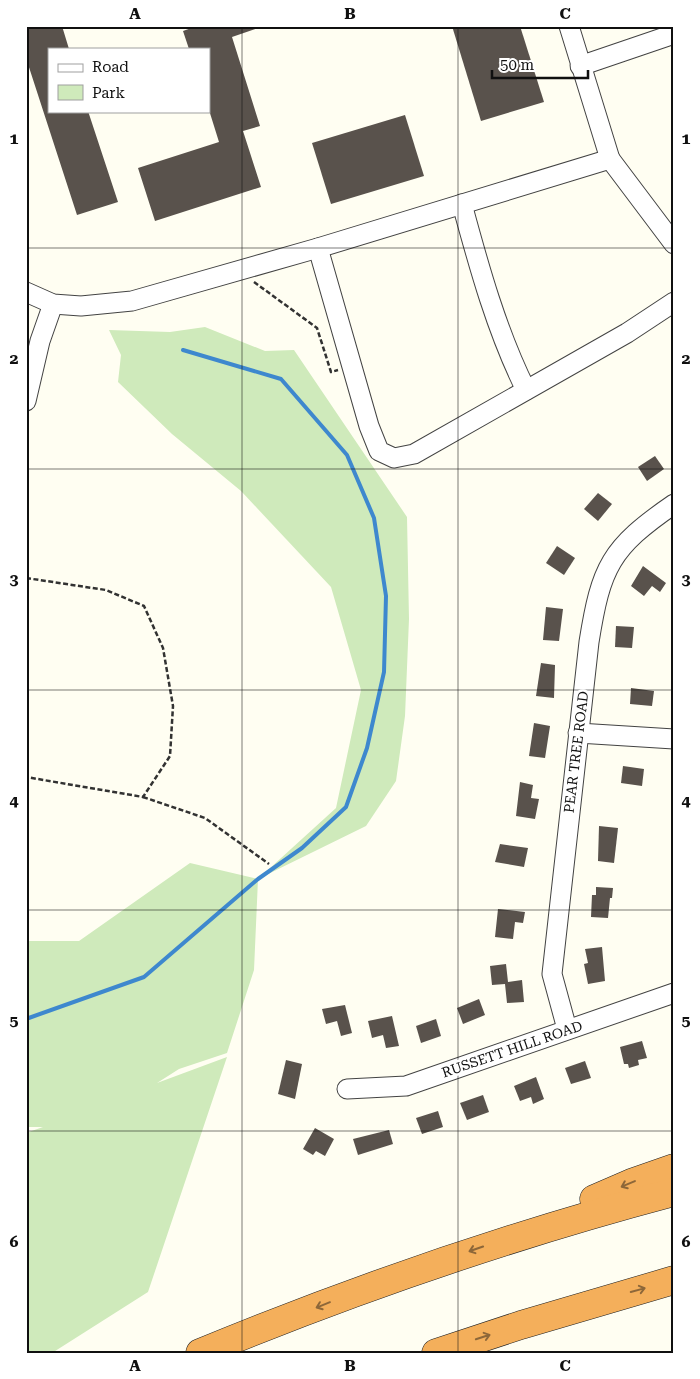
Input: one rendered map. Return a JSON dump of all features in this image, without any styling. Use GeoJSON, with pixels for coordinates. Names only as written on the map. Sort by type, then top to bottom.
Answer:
{"type":"FeatureCollection","features":[{"type":"Feature","properties":{"kind":"highway"},"geometry":{"type":"LineString","coordinates":[[510,1238],[631,1183],[674,1168]]}},
{"type":"Feature","properties":{"kind":"highway"},"geometry":{"type":"LineString","coordinates":[[200,1353],[378,1283],[510,1238],[674,1192]]}},
{"type":"Feature","properties":{"kind":"highway"},"geometry":{"type":"LineString","coordinates":[[436,1353],[521,1325],[674,1280]]}},
{"type":"Feature","properties":{"kind":"street"},"geometry":{"type":"LineString","coordinates":[[569,26],[610,159],[674,244]]}},
{"type":"Feature","properties":{"kind":"street"},"geometry":{"type":"LineString","coordinates":[[580,66],[674,34]]}},
{"type":"Feature","properties":{"kind":"street"},"geometry":{"type":"LineString","coordinates":[[26,292],[53,304],[81,306],[132,301],[318,248],[610,159]]}},
{"type":"Feature","properties":{"kind":"street"},"geometry":{"type":"LineString","coordinates":[[462,204],[472,242],[510,358],[526,390]]}},
{"type":"Feature","properties":{"kind":"street"},"geometry":{"type":"LineString","coordinates":[[318,248],[369,426],[379,451],[394,458],[414,454],[627,333],[674,302]]}},
{"type":"Feature","properties":{"kind":"street"},"geometry":{"type":"LineString","coordinates":[[26,401],[40,341],[53,304]]}},
{"type":"Feature","properties":{"kind":"street","name":"PEAR TREE ROAD"},"geometry":{"type":"LineString","coordinates":[[568,1029],[552,974],[578,733],[598,590],[604,572],[618,550],[635,533],[674,504]]}},
{"type":"Feature","properties":{"kind":"street"},"geometry":{"type":"LineString","coordinates":[[578,733],[674,739]]}},
{"type":"Feature","properties":{"kind":"street","name":"RUSSETT HILL ROAD"},"geometry":{"type":"LineString","coordinates":[[347,1088],[406,1086],[674,994]]}},
{"type":"Feature","properties":{"kind":"path"},"geometry":{"type":"LineString","coordinates":[[249,268],[253,281],[317,328],[331,372],[352,366]]}},
{"type":"Feature","properties":{"kind":"path"},"geometry":{"type":"LineString","coordinates":[[26,578],[106,590],[144,606],[163,648],[173,706],[170,756],[144,797]]}},
{"type":"Feature","properties":{"kind":"path"},"geometry":{"type":"LineString","coordinates":[[26,777],[144,797],[205,818],[269,864]]}},
{"type":"Feature","properties":{"kind":"green space"},"geometry":{"type":"Polygon","coordinates":[[[205,327],[265,351],[294,350],[407,517],[409,619],[405,716],[396,781],[366,826],[258,879],[336,808],[361,690],[331,587],[241,491],[172,434],[118,382],[121,355],[109,330],[170,332],[205,327]]]}},
{"type":"Feature","properties":{"kind":"green space"},"geometry":{"type":"Polygon","coordinates":[[[190,863],[258,879],[254,970],[227,1053],[179,1069],[157,1083],[227,1057],[148,1292],[52,1353],[26,1353],[26,1133],[43,1127],[26,1127],[26,941],[79,941],[190,863]]]}},
{"type":"Feature","properties":{"kind":"building"},"geometry":{"type":"Polygon","coordinates":[[[26,26],[62,26],[69,48],[48,48],[48,112],[88,112],[118,202],[77,215],[26,58],[26,26]]]}},
{"type":"Feature","properties":{"kind":"building"},"geometry":{"type":"Polygon","coordinates":[[[197,26],[258,26],[258,28],[232,37],[260,126],[243,131],[261,187],[155,221],[138,168],[219,142],[210,112],[210,48],[189,48],[183,31],[197,26]]]}},
{"type":"Feature","properties":{"kind":"building"},"geometry":{"type":"Polygon","coordinates":[[[452,26],[520,26],[544,102],[481,121],[452,26]]]}},
{"type":"Feature","properties":{"kind":"building"},"geometry":{"type":"Polygon","coordinates":[[[405,115],[424,176],[331,204],[312,143],[405,115]]]}},
{"type":"Feature","properties":{"kind":"building"},"geometry":{"type":"Polygon","coordinates":[[[655,456],[664,469],[647,481],[638,467],[655,456]]]}},
{"type":"Feature","properties":{"kind":"building"},"geometry":{"type":"Polygon","coordinates":[[[598,493],[612,504],[598,521],[584,509],[598,493]]]}},
{"type":"Feature","properties":{"kind":"building"},"geometry":{"type":"Polygon","coordinates":[[[557,546],[575,558],[564,575],[546,563],[557,546]]]}},
{"type":"Feature","properties":{"kind":"building"},"geometry":{"type":"Polygon","coordinates":[[[643,566],[666,583],[660,592],[652,586],[644,596],[631,586],[643,566]]]}},
{"type":"Feature","properties":{"kind":"building"},"geometry":{"type":"Polygon","coordinates":[[[546,607],[563,609],[559,641],[543,640],[546,607]]]}},
{"type":"Feature","properties":{"kind":"building"},"geometry":{"type":"Polygon","coordinates":[[[616,626],[634,627],[632,648],[615,647],[616,626]]]}},
{"type":"Feature","properties":{"kind":"building"},"geometry":{"type":"Polygon","coordinates":[[[541,663],[555,665],[554,698],[536,696],[541,663]]]}},
{"type":"Feature","properties":{"kind":"building"},"geometry":{"type":"Polygon","coordinates":[[[631,688],[654,691],[652,706],[630,704],[631,688]]]}},
{"type":"Feature","properties":{"kind":"building"},"geometry":{"type":"Polygon","coordinates":[[[534,723],[550,726],[545,758],[529,756],[534,723]]]}},
{"type":"Feature","properties":{"kind":"building"},"geometry":{"type":"Polygon","coordinates":[[[623,766],[644,769],[642,786],[621,783],[623,766]]]}},
{"type":"Feature","properties":{"kind":"building"},"geometry":{"type":"Polygon","coordinates":[[[520,782],[533,785],[531,798],[539,799],[535,819],[516,816],[520,782]]]}},
{"type":"Feature","properties":{"kind":"building"},"geometry":{"type":"Polygon","coordinates":[[[599,826],[618,828],[614,863],[598,861],[599,826]]]}},
{"type":"Feature","properties":{"kind":"building"},"geometry":{"type":"Polygon","coordinates":[[[500,844],[528,848],[524,867],[495,862],[500,844]]]}},
{"type":"Feature","properties":{"kind":"building"},"geometry":{"type":"Polygon","coordinates":[[[596,887],[613,888],[608,918],[591,917],[592,895],[596,895],[596,887]]]}},
{"type":"Feature","properties":{"kind":"building"},"geometry":{"type":"Polygon","coordinates":[[[498,909],[525,912],[523,923],[515,922],[513,939],[495,937],[498,909]]]}},
{"type":"Feature","properties":{"kind":"building"},"geometry":{"type":"Polygon","coordinates":[[[602,947],[605,981],[588,984],[584,964],[588,963],[585,949],[602,947]]]}},
{"type":"Feature","properties":{"kind":"building"},"geometry":{"type":"Polygon","coordinates":[[[506,964],[508,982],[522,980],[524,1002],[507,1003],[505,984],[492,985],[490,966],[506,964]]]}},
{"type":"Feature","properties":{"kind":"building"},"geometry":{"type":"Polygon","coordinates":[[[479,999],[485,1015],[463,1024],[457,1008],[479,999]]]}},
{"type":"Feature","properties":{"kind":"building"},"geometry":{"type":"Polygon","coordinates":[[[345,1005],[352,1033],[341,1036],[337,1021],[326,1024],[322,1009],[345,1005]]]}},
{"type":"Feature","properties":{"kind":"building"},"geometry":{"type":"Polygon","coordinates":[[[392,1016],[399,1046],[386,1048],[383,1035],[372,1038],[368,1021],[392,1016]]]}},
{"type":"Feature","properties":{"kind":"building"},"geometry":{"type":"Polygon","coordinates":[[[436,1019],[441,1036],[421,1043],[416,1026],[436,1019]]]}},
{"type":"Feature","properties":{"kind":"building"},"geometry":{"type":"Polygon","coordinates":[[[642,1041],[647,1058],[638,1060],[639,1065],[629,1068],[628,1064],[624,1064],[620,1047],[642,1041]]]}},
{"type":"Feature","properties":{"kind":"building"},"geometry":{"type":"Polygon","coordinates":[[[286,1060],[302,1064],[295,1099],[278,1094],[286,1060]]]}},
{"type":"Feature","properties":{"kind":"building"},"geometry":{"type":"Polygon","coordinates":[[[585,1061],[591,1078],[571,1084],[565,1068],[585,1061]]]}},
{"type":"Feature","properties":{"kind":"building"},"geometry":{"type":"Polygon","coordinates":[[[536,1077],[544,1099],[533,1104],[531,1097],[520,1101],[514,1086],[536,1077]]]}},
{"type":"Feature","properties":{"kind":"building"},"geometry":{"type":"Polygon","coordinates":[[[483,1095],[489,1112],[467,1120],[460,1103],[483,1095]]]}},
{"type":"Feature","properties":{"kind":"building"},"geometry":{"type":"Polygon","coordinates":[[[438,1111],[443,1127],[422,1134],[416,1118],[438,1111]]]}},
{"type":"Feature","properties":{"kind":"building"},"geometry":{"type":"Polygon","coordinates":[[[315,1128],[334,1139],[325,1156],[316,1151],[313,1155],[303,1149],[315,1128]]]}},
{"type":"Feature","properties":{"kind":"building"},"geometry":{"type":"Polygon","coordinates":[[[389,1130],[393,1144],[358,1155],[353,1139],[389,1130]]]}},
{"type":"Feature","properties":{"kind":"waterway"},"geometry":{"type":"LineString","coordinates":[[26,1019],[144,977],[258,879],[302,848],[346,807],[367,748],[384,672],[386,596],[374,518],[347,455],[281,379],[183,350]]}}]}
